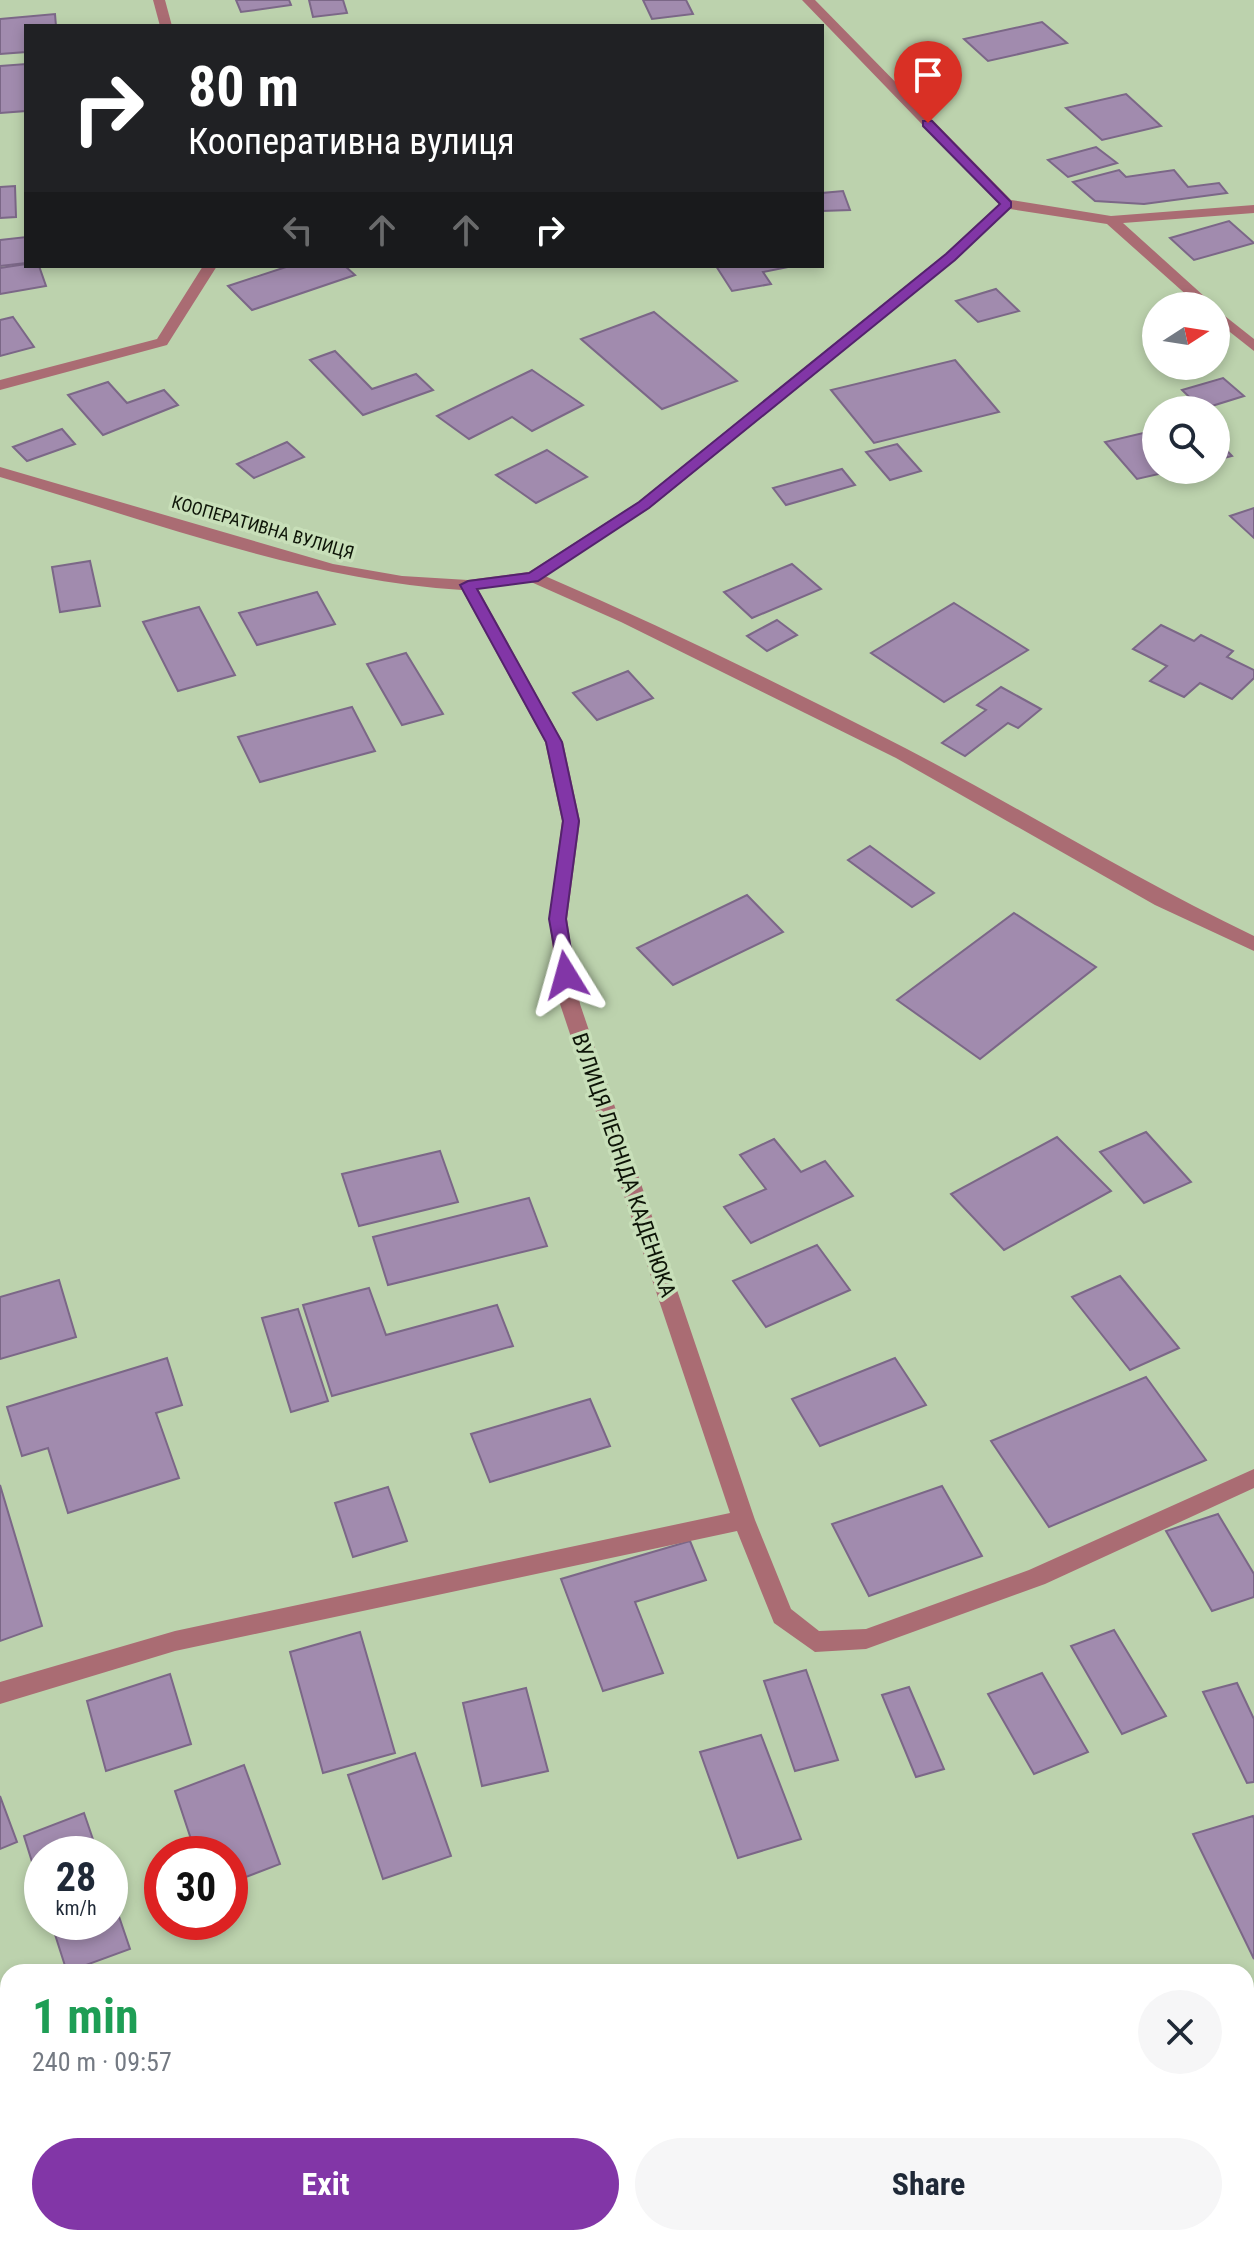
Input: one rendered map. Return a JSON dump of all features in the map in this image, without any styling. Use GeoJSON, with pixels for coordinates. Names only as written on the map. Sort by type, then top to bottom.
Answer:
{"type":"FeatureCollection","features":[{"type":"Feature","properties":{"kind":"street"},"geometry":{"type":"LineString","coordinates":[[159,0],[165,24]]}},
{"type":"Feature","properties":{"kind":"street"},"geometry":{"type":"LineString","coordinates":[[808,0],[1007,204],[1111,220],[1254,209]]}},
{"type":"Feature","properties":{"kind":"street","name":"КООПЕРАТИВНА ВУЛИЦЯ"},"geometry":{"type":"LineString","coordinates":[[0,472],[331,569],[402,581],[468,585],[533,577],[644,505],[950,257],[1007,204]]}},
{"type":"Feature","properties":{"kind":"street"},"geometry":{"type":"LineString","coordinates":[[1111,220],[1192,292]]}},
{"type":"Feature","properties":{"kind":"street"},"geometry":{"type":"LineString","coordinates":[[0,385],[162,342],[209,268]]}},
{"type":"Feature","properties":{"kind":"street"},"geometry":{"type":"LineString","coordinates":[[1230,326],[1254,347]]}},
{"type":"Feature","properties":{"kind":"street"},"geometry":{"type":"LineString","coordinates":[[533,577],[627,618],[902,754],[1162,900],[1254,944]]}},
{"type":"Feature","properties":{"kind":"street","name":"ВУЛИЦЯ ЛЕОНІДА КАДЕНЮКА"},"geometry":{"type":"LineString","coordinates":[[468,585],[554,742],[571,821],[558,919],[570,1004],[744,1520],[782,1616],[815,1642],[866,1639],[1037,1577],[1254,1478]]}},
{"type":"Feature","properties":{"kind":"street"},"geometry":{"type":"LineString","coordinates":[[0,1693],[175,1641],[744,1520]]}},
{"type":"Feature","properties":{"kind":"building"},"geometry":{"type":"Polygon","coordinates":[[[236,0],[289,0],[291,5],[241,12],[236,0]]]}},
{"type":"Feature","properties":{"kind":"building"},"geometry":{"type":"Polygon","coordinates":[[[309,0],[343,0],[347,13],[313,17],[309,0]]]}},
{"type":"Feature","properties":{"kind":"building"},"geometry":{"type":"Polygon","coordinates":[[[643,0],[686,0],[693,14],[652,19],[643,0]]]}},
{"type":"Feature","properties":{"kind":"building"},"geometry":{"type":"Polygon","coordinates":[[[55,14],[56,24],[24,24],[24,52],[0,54],[0,19],[55,14]]]}},
{"type":"Feature","properties":{"kind":"building"},"geometry":{"type":"Polygon","coordinates":[[[1042,22],[1067,43],[988,61],[964,39],[1042,22]]]}},
{"type":"Feature","properties":{"kind":"building"},"geometry":{"type":"Polygon","coordinates":[[[24,64],[24,111],[0,113],[0,66],[24,64]]]}},
{"type":"Feature","properties":{"kind":"building"},"geometry":{"type":"Polygon","coordinates":[[[1126,94],[1161,126],[1102,140],[1066,108],[1126,94]]]}},
{"type":"Feature","properties":{"kind":"building"},"geometry":{"type":"Polygon","coordinates":[[[1096,147],[1117,163],[1068,177],[1048,160],[1096,147]]]}},
{"type":"Feature","properties":{"kind":"building"},"geometry":{"type":"Polygon","coordinates":[[[1119,170],[1126,177],[1174,170],[1188,187],[1219,183],[1227,193],[1144,204],[1095,201],[1073,182],[1119,170]]]}},
{"type":"Feature","properties":{"kind":"building"},"geometry":{"type":"Polygon","coordinates":[[[15,186],[16,217],[0,218],[0,187],[15,186]]]}},
{"type":"Feature","properties":{"kind":"building"},"geometry":{"type":"Polygon","coordinates":[[[843,191],[850,210],[824,211],[824,193],[843,191]]]}},
{"type":"Feature","properties":{"kind":"building"},"geometry":{"type":"Polygon","coordinates":[[[1229,221],[1254,243],[1194,260],[1170,238],[1229,221]]]}},
{"type":"Feature","properties":{"kind":"building"},"geometry":{"type":"Polygon","coordinates":[[[24,237],[24,263],[0,266],[0,240],[24,237]]]}},
{"type":"Feature","properties":{"kind":"building"},"geometry":{"type":"Polygon","coordinates":[[[24,264],[24,268],[40,268],[46,286],[0,294],[0,268],[24,264]]]}},
{"type":"Feature","properties":{"kind":"building"},"geometry":{"type":"Polygon","coordinates":[[[283,268],[347,268],[355,275],[252,310],[228,286],[283,268]]]}},
{"type":"Feature","properties":{"kind":"building"},"geometry":{"type":"Polygon","coordinates":[[[717,268],[783,268],[763,272],[771,284],[732,291],[717,268]]]}},
{"type":"Feature","properties":{"kind":"building"},"geometry":{"type":"Polygon","coordinates":[[[996,289],[1019,311],[978,322],[956,301],[996,289]]]}},
{"type":"Feature","properties":{"kind":"building"},"geometry":{"type":"Polygon","coordinates":[[[654,312],[737,381],[662,409],[581,339],[654,312]]]}},
{"type":"Feature","properties":{"kind":"building"},"geometry":{"type":"Polygon","coordinates":[[[13,317],[34,347],[0,356],[0,320],[13,317]]]}},
{"type":"Feature","properties":{"kind":"building"},"geometry":{"type":"Polygon","coordinates":[[[335,351],[372,389],[416,374],[433,390],[363,415],[310,360],[335,351]]]}},
{"type":"Feature","properties":{"kind":"building"},"geometry":{"type":"Polygon","coordinates":[[[955,360],[999,412],[874,443],[831,390],[955,360]]]}},
{"type":"Feature","properties":{"kind":"building"},"geometry":{"type":"Polygon","coordinates":[[[532,370],[583,405],[532,431],[512,417],[469,439],[437,416],[532,370]]]}},
{"type":"Feature","properties":{"kind":"building"},"geometry":{"type":"Polygon","coordinates":[[[1225,380],[1244,396],[1230,400],[1230,396],[1188,396],[1182,390],[1225,380]]]}},
{"type":"Feature","properties":{"kind":"building"},"geometry":{"type":"Polygon","coordinates":[[[108,382],[127,403],[164,390],[178,405],[103,435],[68,395],[108,382]]]}},
{"type":"Feature","properties":{"kind":"building"},"geometry":{"type":"Polygon","coordinates":[[[62,429],[75,444],[27,461],[13,447],[62,429]]]}},
{"type":"Feature","properties":{"kind":"building"},"geometry":{"type":"Polygon","coordinates":[[[1142,433],[1142,478],[1137,479],[1105,442],[1142,433]]]}},
{"type":"Feature","properties":{"kind":"building"},"geometry":{"type":"Polygon","coordinates":[[[287,442],[304,457],[254,478],[237,464],[287,442]]]}},
{"type":"Feature","properties":{"kind":"building"},"geometry":{"type":"Polygon","coordinates":[[[897,444],[921,471],[890,480],[866,452],[897,444]]]}},
{"type":"Feature","properties":{"kind":"building"},"geometry":{"type":"Polygon","coordinates":[[[547,450],[587,477],[536,503],[496,475],[547,450]]]}},
{"type":"Feature","properties":{"kind":"building"},"geometry":{"type":"Polygon","coordinates":[[[842,469],[855,485],[786,505],[773,488],[842,469]]]}},
{"type":"Feature","properties":{"kind":"building"},"geometry":{"type":"Polygon","coordinates":[[[1254,508],[1254,538],[1230,516],[1254,508]]]}},
{"type":"Feature","properties":{"kind":"building"},"geometry":{"type":"Polygon","coordinates":[[[90,561],[100,606],[60,612],[52,567],[90,561]]]}},
{"type":"Feature","properties":{"kind":"building"},"geometry":{"type":"Polygon","coordinates":[[[792,564],[821,589],[752,618],[724,592],[792,564]]]}},
{"type":"Feature","properties":{"kind":"building"},"geometry":{"type":"Polygon","coordinates":[[[317,592],[335,624],[257,645],[239,613],[317,592]]]}},
{"type":"Feature","properties":{"kind":"building"},"geometry":{"type":"Polygon","coordinates":[[[954,603],[1028,650],[944,702],[871,653],[954,603]]]}},
{"type":"Feature","properties":{"kind":"building"},"geometry":{"type":"Polygon","coordinates":[[[199,607],[235,675],[178,691],[143,622],[199,607]]]}},
{"type":"Feature","properties":{"kind":"building"},"geometry":{"type":"Polygon","coordinates":[[[777,620],[797,635],[767,651],[747,636],[777,620]]]}},
{"type":"Feature","properties":{"kind":"building"},"geometry":{"type":"Polygon","coordinates":[[[1161,625],[1194,641],[1201,635],[1233,651],[1227,657],[1254,670],[1254,678],[1232,699],[1200,683],[1184,697],[1150,681],[1167,666],[1133,649],[1161,625]]]}},
{"type":"Feature","properties":{"kind":"building"},"geometry":{"type":"Polygon","coordinates":[[[406,653],[443,714],[402,725],[367,664],[406,653]]]}},
{"type":"Feature","properties":{"kind":"building"},"geometry":{"type":"Polygon","coordinates":[[[628,671],[653,698],[597,720],[573,693],[628,671]]]}},
{"type":"Feature","properties":{"kind":"building"},"geometry":{"type":"Polygon","coordinates":[[[1001,687],[1041,709],[1018,728],[1008,723],[965,756],[942,743],[986,710],[977,705],[1001,687]]]}},
{"type":"Feature","properties":{"kind":"building"},"geometry":{"type":"Polygon","coordinates":[[[352,707],[375,751],[260,782],[238,737],[352,707]]]}},
{"type":"Feature","properties":{"kind":"building"},"geometry":{"type":"Polygon","coordinates":[[[870,846],[934,893],[912,907],[848,860],[870,846]]]}},
{"type":"Feature","properties":{"kind":"building"},"geometry":{"type":"Polygon","coordinates":[[[747,895],[783,932],[673,985],[637,948],[747,895]]]}},
{"type":"Feature","properties":{"kind":"building"},"geometry":{"type":"Polygon","coordinates":[[[1014,913],[1096,967],[980,1059],[897,1000],[1014,913]]]}},
{"type":"Feature","properties":{"kind":"building"},"geometry":{"type":"Polygon","coordinates":[[[1146,1132],[1191,1182],[1144,1203],[1100,1152],[1146,1132]]]}},
{"type":"Feature","properties":{"kind":"building"},"geometry":{"type":"Polygon","coordinates":[[[1057,1137],[1111,1191],[1004,1250],[951,1194],[1057,1137]]]}},
{"type":"Feature","properties":{"kind":"building"},"geometry":{"type":"Polygon","coordinates":[[[774,1139],[801,1172],[825,1161],[853,1196],[751,1243],[724,1207],[766,1189],[740,1155],[774,1139]]]}},
{"type":"Feature","properties":{"kind":"building"},"geometry":{"type":"Polygon","coordinates":[[[440,1151],[458,1202],[359,1226],[342,1174],[440,1151]]]}},
{"type":"Feature","properties":{"kind":"building"},"geometry":{"type":"Polygon","coordinates":[[[529,1198],[547,1246],[388,1285],[373,1237],[529,1198]]]}},
{"type":"Feature","properties":{"kind":"building"},"geometry":{"type":"Polygon","coordinates":[[[817,1245],[850,1290],[766,1327],[733,1281],[817,1245]]]}},
{"type":"Feature","properties":{"kind":"building"},"geometry":{"type":"Polygon","coordinates":[[[1120,1276],[1179,1348],[1130,1370],[1072,1297],[1120,1276]]]}},
{"type":"Feature","properties":{"kind":"building"},"geometry":{"type":"Polygon","coordinates":[[[59,1280],[76,1337],[0,1359],[0,1297],[59,1280]]]}},
{"type":"Feature","properties":{"kind":"building"},"geometry":{"type":"Polygon","coordinates":[[[369,1288],[386,1335],[497,1305],[513,1346],[332,1396],[303,1305],[369,1288]]]}},
{"type":"Feature","properties":{"kind":"building"},"geometry":{"type":"Polygon","coordinates":[[[298,1309],[328,1401],[291,1412],[262,1318],[298,1309]]]}},
{"type":"Feature","properties":{"kind":"building"},"geometry":{"type":"Polygon","coordinates":[[[167,1358],[182,1405],[156,1413],[179,1478],[68,1513],[48,1448],[22,1456],[7,1407],[167,1358]]]}},
{"type":"Feature","properties":{"kind":"building"},"geometry":{"type":"Polygon","coordinates":[[[895,1358],[926,1405],[820,1446],[792,1399],[895,1358]]]}},
{"type":"Feature","properties":{"kind":"building"},"geometry":{"type":"Polygon","coordinates":[[[1146,1377],[1206,1460],[1049,1527],[991,1441],[1146,1377]]]}},
{"type":"Feature","properties":{"kind":"building"},"geometry":{"type":"Polygon","coordinates":[[[590,1399],[610,1446],[490,1482],[471,1434],[590,1399]]]}},
{"type":"Feature","properties":{"kind":"building"},"geometry":{"type":"Polygon","coordinates":[[[0,1485],[42,1626],[0,1641],[0,1485]]]}},
{"type":"Feature","properties":{"kind":"building"},"geometry":{"type":"Polygon","coordinates":[[[942,1486],[982,1556],[869,1596],[832,1524],[942,1486]]]}},
{"type":"Feature","properties":{"kind":"building"},"geometry":{"type":"Polygon","coordinates":[[[388,1487],[407,1541],[353,1557],[335,1503],[388,1487]]]}},
{"type":"Feature","properties":{"kind":"building"},"geometry":{"type":"Polygon","coordinates":[[[1218,1514],[1254,1574],[1254,1597],[1212,1611],[1166,1531],[1218,1514]]]}},
{"type":"Feature","properties":{"kind":"building"},"geometry":{"type":"Polygon","coordinates":[[[690,1541],[706,1580],[635,1602],[663,1673],[603,1691],[561,1579],[690,1541]]]}},
{"type":"Feature","properties":{"kind":"building"},"geometry":{"type":"Polygon","coordinates":[[[1114,1630],[1166,1716],[1122,1734],[1071,1646],[1114,1630]]]}},
{"type":"Feature","properties":{"kind":"building"},"geometry":{"type":"Polygon","coordinates":[[[360,1632],[395,1753],[323,1773],[290,1652],[360,1632]]]}},
{"type":"Feature","properties":{"kind":"building"},"geometry":{"type":"Polygon","coordinates":[[[806,1670],[838,1760],[795,1771],[764,1681],[806,1670]]]}},
{"type":"Feature","properties":{"kind":"building"},"geometry":{"type":"Polygon","coordinates":[[[1042,1673],[1088,1752],[1034,1774],[988,1694],[1042,1673]]]}},
{"type":"Feature","properties":{"kind":"building"},"geometry":{"type":"Polygon","coordinates":[[[170,1674],[191,1744],[106,1771],[87,1701],[170,1674]]]}},
{"type":"Feature","properties":{"kind":"building"},"geometry":{"type":"Polygon","coordinates":[[[1237,1683],[1254,1719],[1254,1782],[1247,1783],[1203,1692],[1237,1683]]]}},
{"type":"Feature","properties":{"kind":"building"},"geometry":{"type":"Polygon","coordinates":[[[909,1687],[944,1769],[916,1777],[882,1695],[909,1687]]]}},
{"type":"Feature","properties":{"kind":"building"},"geometry":{"type":"Polygon","coordinates":[[[526,1688],[548,1771],[482,1786],[463,1703],[526,1688]]]}},
{"type":"Feature","properties":{"kind":"building"},"geometry":{"type":"Polygon","coordinates":[[[761,1735],[801,1839],[738,1858],[700,1752],[761,1735]]]}},
{"type":"Feature","properties":{"kind":"building"},"geometry":{"type":"Polygon","coordinates":[[[415,1753],[451,1856],[383,1879],[348,1775],[415,1753]]]}},
{"type":"Feature","properties":{"kind":"building"},"geometry":{"type":"Polygon","coordinates":[[[244,1765],[280,1864],[248,1876],[248,1836],[190,1836],[175,1791],[244,1765]]]}},
{"type":"Feature","properties":{"kind":"building"},"geometry":{"type":"Polygon","coordinates":[[[0,1796],[17,1842],[0,1849],[0,1796]]]}},
{"type":"Feature","properties":{"kind":"building"},"geometry":{"type":"Polygon","coordinates":[[[84,1813],[92,1836],[24,1836],[84,1813]]]}},
{"type":"Feature","properties":{"kind":"building"},"geometry":{"type":"Polygon","coordinates":[[[1253,1816],[1254,1819],[1254,1959],[1193,1834],[1253,1816]]]}},
{"type":"Feature","properties":{"kind":"building"},"geometry":{"type":"Polygon","coordinates":[[[57,1940],[127,1940],[130,1949],[89,1964],[64,1964],[57,1940]]]}},
{"type":"Feature","properties":{"kind":"route"},"geometry":{"type":"LineString","coordinates":[[566,975],[558,919],[571,821],[554,742],[468,585],[533,577],[644,505],[950,257],[1007,204],[928,123]]}}]}
